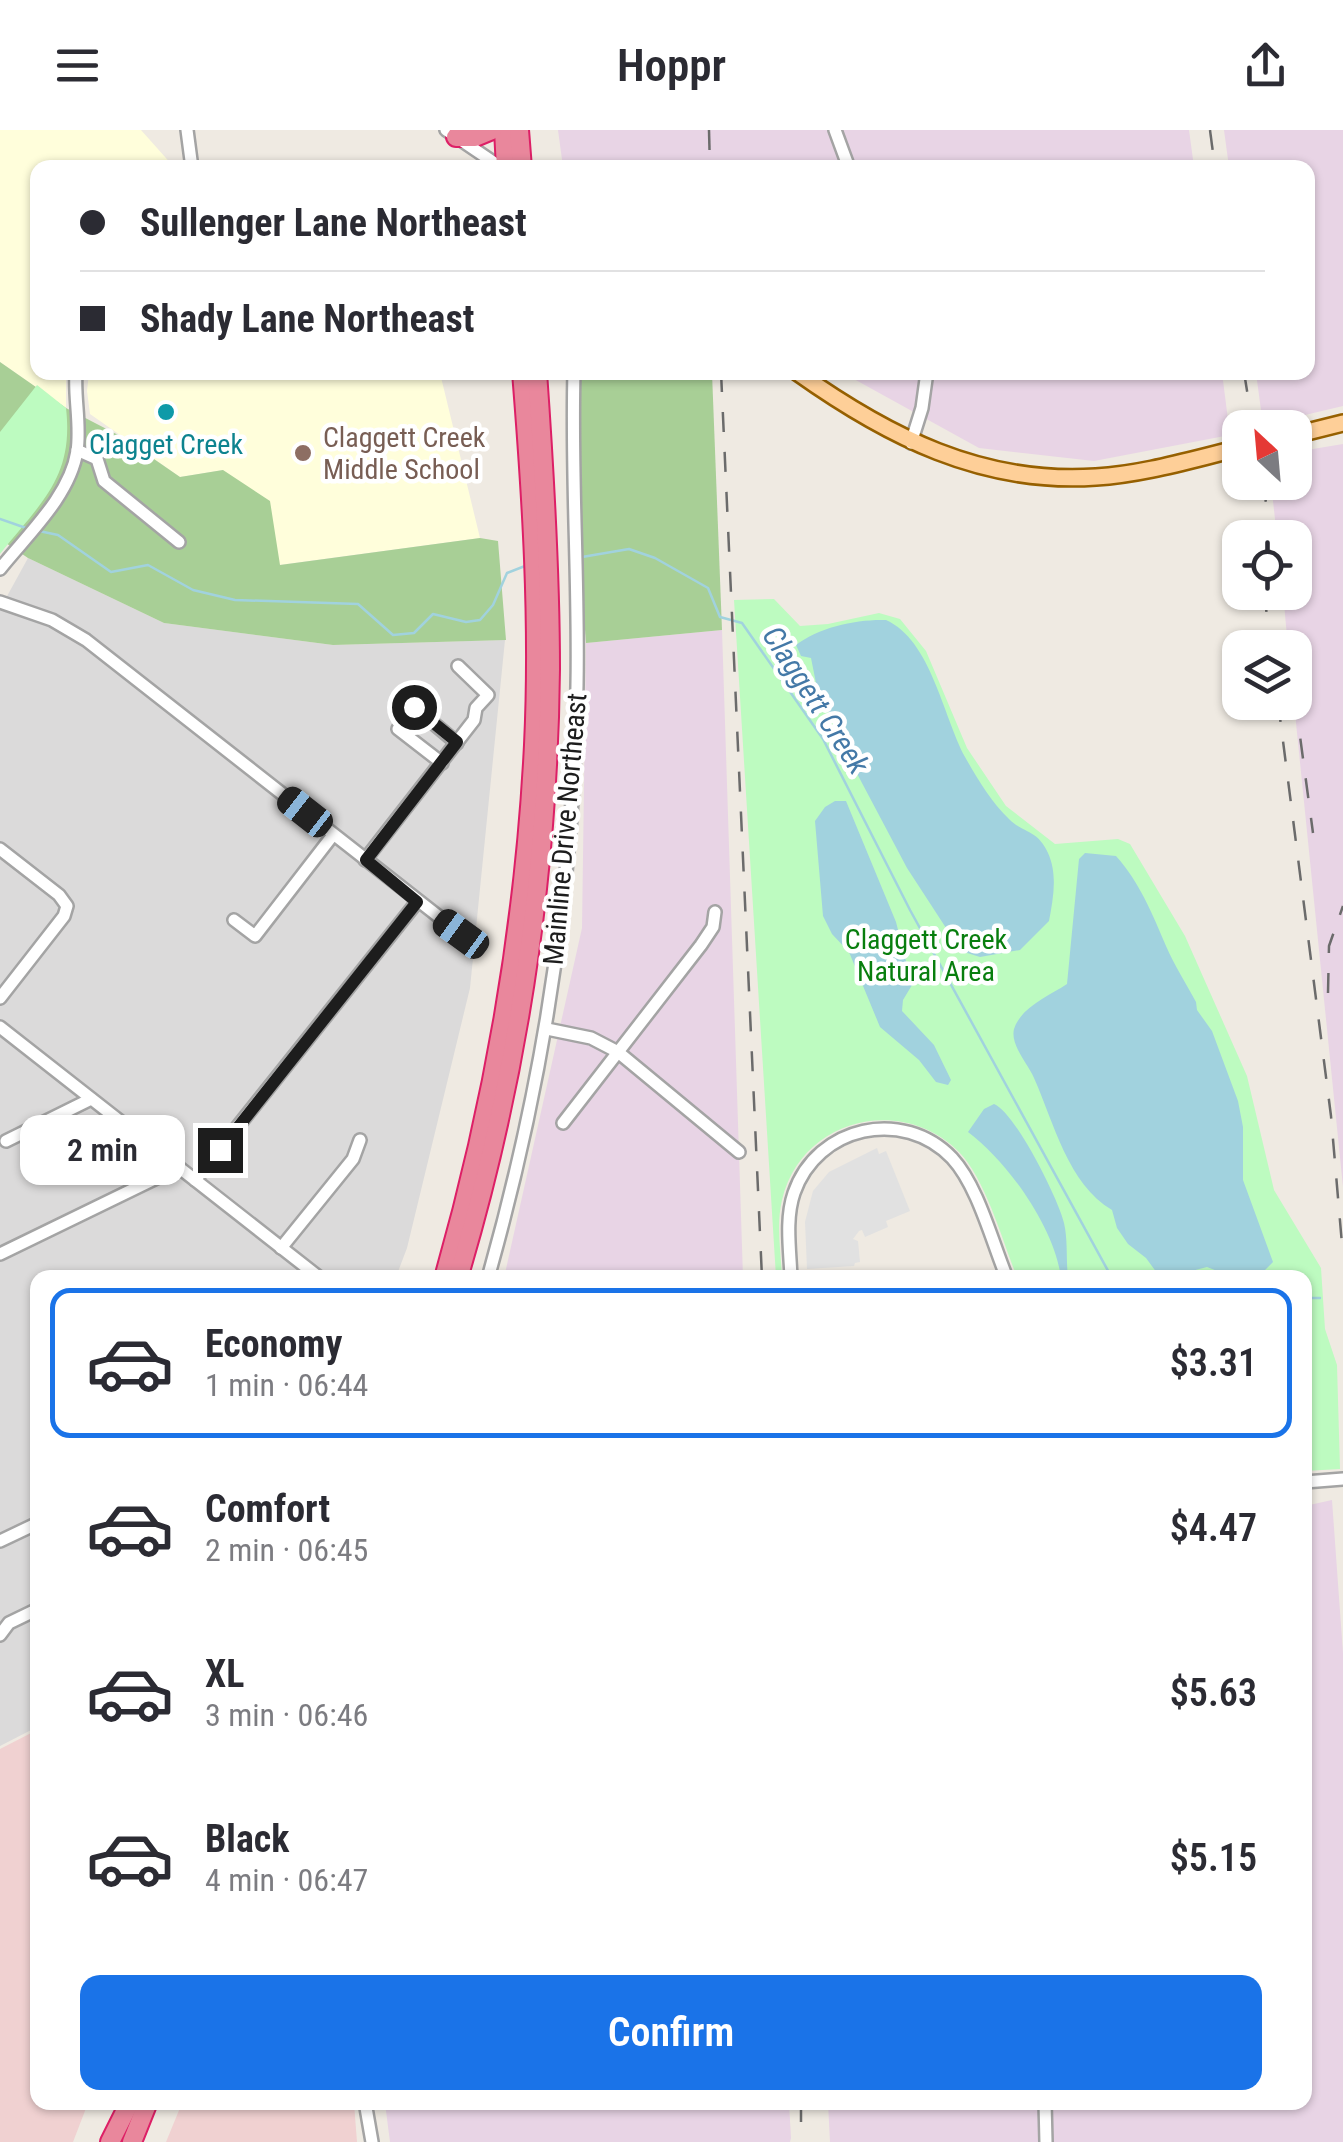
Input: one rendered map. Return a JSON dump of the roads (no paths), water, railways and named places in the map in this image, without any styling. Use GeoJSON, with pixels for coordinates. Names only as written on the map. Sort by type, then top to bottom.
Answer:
{"type":"FeatureCollection","features":[{"type":"Feature","properties":{"kind":"highway"},"geometry":{"type":"LineString","coordinates":[[451,134],[475,137],[492,130]]}},
{"type":"Feature","properties":{"kind":"highway"},"geometry":{"type":"LineString","coordinates":[[504,130],[504,160]]}},
{"type":"Feature","properties":{"kind":"highway"},"geometry":{"type":"LineString","coordinates":[[519,130],[521,160]]}},
{"type":"Feature","properties":{"kind":"highway"},"geometry":{"type":"LineString","coordinates":[[523,380],[540,534]]}},
{"type":"Feature","properties":{"kind":"highway"},"geometry":{"type":"LineString","coordinates":[[460,1270],[498,1125],[532,926],[546,776],[537,380]]}},
{"type":"Feature","properties":{"kind":"highway"},"geometry":{"type":"LineString","coordinates":[[446,1270],[494,1080],[519,924],[542,591]]}},
{"type":"Feature","properties":{"kind":"highway"},"geometry":{"type":"LineString","coordinates":[[113,2142],[127,2110]]}},
{"type":"Feature","properties":{"kind":"highway"},"geometry":{"type":"LineString","coordinates":[[132,2142],[145,2110]]}},
{"type":"Feature","properties":{"kind":"main road"},"geometry":{"type":"LineString","coordinates":[[809,380],[858,414],[911,443],[988,469],[1061,478],[1124,474],[1222,452]]}},
{"type":"Feature","properties":{"kind":"main road"},"geometry":{"type":"LineString","coordinates":[[1312,430],[1343,423]]}},
{"type":"Feature","properties":{"kind":"street"},"geometry":{"type":"LineString","coordinates":[[187,130],[191,160]]}},
{"type":"Feature","properties":{"kind":"street"},"geometry":{"type":"LineString","coordinates":[[836,130],[845,160]]}},
{"type":"Feature","properties":{"kind":"street"},"geometry":{"type":"LineString","coordinates":[[451,134],[492,160]]}},
{"type":"Feature","properties":{"kind":"street"},"geometry":{"type":"LineString","coordinates":[[0,568],[67,480],[78,450],[76,380]]}},
{"type":"Feature","properties":{"kind":"street","name":"Mainline Drive Northeast"},"geometry":{"type":"LineString","coordinates":[[490,1270],[546,1029],[572,805],[578,684],[574,380]]}},
{"type":"Feature","properties":{"kind":"street"},"geometry":{"type":"LineString","coordinates":[[911,443],[926,380]]}},
{"type":"Feature","properties":{"kind":"street"},"geometry":{"type":"LineString","coordinates":[[78,450],[97,460],[107,484],[180,542]]}},
{"type":"Feature","properties":{"kind":"street"},"geometry":{"type":"LineString","coordinates":[[0,602],[43,616],[86,640],[461,934]]}},
{"type":"Feature","properties":{"kind":"street"},"geometry":{"type":"LineString","coordinates":[[366,860],[474,720],[476,708],[488,692],[458,666]]}},
{"type":"Feature","properties":{"kind":"street"},"geometry":{"type":"LineString","coordinates":[[414,707],[457,742]]}},
{"type":"Feature","properties":{"kind":"street"},"geometry":{"type":"LineString","coordinates":[[398,730],[442,763]]}},
{"type":"Feature","properties":{"kind":"street"},"geometry":{"type":"LineString","coordinates":[[234,920],[254,936],[334,835]]}},
{"type":"Feature","properties":{"kind":"street"},"geometry":{"type":"LineString","coordinates":[[0,850],[59,895],[67,906],[64,916],[0,998]]}},
{"type":"Feature","properties":{"kind":"street"},"geometry":{"type":"LineString","coordinates":[[195,1180],[417,902]]}},
{"type":"Feature","properties":{"kind":"street"},"geometry":{"type":"LineString","coordinates":[[563,1123],[708,936],[715,912]]}},
{"type":"Feature","properties":{"kind":"street"},"geometry":{"type":"LineString","coordinates":[[0,1027],[310,1270]]}},
{"type":"Feature","properties":{"kind":"street"},"geometry":{"type":"LineString","coordinates":[[546,1029],[591,1038],[618,1052],[739,1152]]}},
{"type":"Feature","properties":{"kind":"street"},"geometry":{"type":"LineString","coordinates":[[6,1140],[91,1100]]}},
{"type":"Feature","properties":{"kind":"street"},"geometry":{"type":"LineString","coordinates":[[791,1270],[790,1208],[802,1174],[824,1149],[840,1139],[863,1130],[887,1128],[929,1140],[955,1161],[972,1191],[1004,1270]]}},
{"type":"Feature","properties":{"kind":"street"},"geometry":{"type":"LineString","coordinates":[[281,1248],[354,1160],[360,1140]]}},
{"type":"Feature","properties":{"kind":"street"},"geometry":{"type":"LineString","coordinates":[[0,1254],[177,1168]]}},
{"type":"Feature","properties":{"kind":"street"},"geometry":{"type":"LineString","coordinates":[[1312,1481],[1343,1479]]}},
{"type":"Feature","properties":{"kind":"street"},"geometry":{"type":"LineString","coordinates":[[0,1541],[30,1527]]}},
{"type":"Feature","properties":{"kind":"street"},"geometry":{"type":"LineString","coordinates":[[0,1634],[10,1623],[30,1613]]}},
{"type":"Feature","properties":{"kind":"street"},"geometry":{"type":"LineString","coordinates":[[366,2110],[372,2142]]}},
{"type":"Feature","properties":{"kind":"street"},"geometry":{"type":"LineString","coordinates":[[1044,2110],[1046,2142]]}},
{"type":"Feature","properties":{"kind":"water"},"geometry":{"type":"Polygon","coordinates":[[[886,620],[901,630],[925,661],[957,740],[985,790],[1009,819],[1035,836],[1048,853],[1054,878],[1049,921],[1020,950],[980,957],[961,951],[907,868],[853,766],[852,741],[842,735],[811,689],[816,683],[811,658],[801,656],[796,645],[839,625],[886,620]]]}},
{"type":"Feature","properties":{"kind":"water"},"geometry":{"type":"Polygon","coordinates":[[[835,801],[846,801],[896,922],[912,985],[903,1000],[902,1011],[934,1045],[951,1080],[948,1085],[936,1082],[919,1060],[880,1027],[849,952],[832,934],[823,916],[815,821],[835,801]]]}},
{"type":"Feature","properties":{"kind":"water"},"geometry":{"type":"Polygon","coordinates":[[[1085,853],[1116,856],[1124,866],[1145,899],[1197,1010],[1212,1031],[1238,1101],[1243,1127],[1243,1180],[1273,1262],[1265,1270],[1155,1270],[1128,1244],[1117,1228],[1112,1210],[1097,1199],[1073,1169],[1017,1048],[1014,1029],[1023,1014],[1067,984],[1079,859],[1085,853]]]}},
{"type":"Feature","properties":{"kind":"water"},"geometry":{"type":"Polygon","coordinates":[[[994,1104],[1003,1110],[1035,1158],[1060,1212],[1068,1270],[1060,1270],[1049,1237],[1027,1197],[998,1160],[968,1132],[984,1109],[994,1104]]]}},
{"type":"Feature","properties":{"kind":"waterway","name":"Claggett Creek"},"geometry":{"type":"LineString","coordinates":[[0,519],[26,528]]}},
{"type":"Feature","properties":{"kind":"waterway","name":"Claggett Creek"},"geometry":{"type":"LineString","coordinates":[[39,531],[58,535],[111,572],[148,565],[193,590],[235,600],[358,604],[393,635],[414,633],[433,614],[466,622],[480,620],[493,605],[507,573],[525,566]]}},
{"type":"Feature","properties":{"kind":"waterway","name":"Claggett Creek"},"geometry":{"type":"LineString","coordinates":[[582,557],[629,549],[655,558],[708,588],[720,617],[742,623],[823,739],[910,910],[1108,1270]]}},
{"type":"Feature","properties":{"kind":"waterway","name":"Claggett Creek"},"geometry":{"type":"LineString","coordinates":[[1312,1298],[1320,1298]]}},
{"type":"Feature","properties":{"kind":"railway"},"geometry":{"type":"LineString","coordinates":[[709,130],[710,160]]}},
{"type":"Feature","properties":{"kind":"railway"},"geometry":{"type":"LineString","coordinates":[[1210,130],[1214,160]]}},
{"type":"Feature","properties":{"kind":"railway"},"geometry":{"type":"LineString","coordinates":[[721,380],[762,1270]]}},
{"type":"Feature","properties":{"kind":"railway"},"geometry":{"type":"LineString","coordinates":[[1245,380],[1250,410]]}},
{"type":"Feature","properties":{"kind":"railway"},"geometry":{"type":"LineString","coordinates":[[1266,500],[1268,520]]}},
{"type":"Feature","properties":{"kind":"railway"},"geometry":{"type":"LineString","coordinates":[[1266,610],[1269,630]]}},
{"type":"Feature","properties":{"kind":"railway"},"geometry":{"type":"LineString","coordinates":[[1280,720],[1331,1116],[1343,1256]]}},
{"type":"Feature","properties":{"kind":"railway"},"geometry":{"type":"LineString","coordinates":[[1298,720],[1313,833]]}},
{"type":"Feature","properties":{"kind":"railway"},"geometry":{"type":"LineString","coordinates":[[1328,993],[1329,946],[1343,906]]}},
{"type":"Feature","properties":{"kind":"railway"},"geometry":{"type":"LineString","coordinates":[[801,2110],[801,2142]]}},
{"type":"Feature","properties":{"kind":"place","name":"Clagget Creek"},"geometry":{"type":"Point","coordinates":[166,412]}},
{"type":"Feature","properties":{"kind":"place","name":"Claggett Creek Middle School"},"geometry":{"type":"Point","coordinates":[303,453]}},
{"type":"Feature","properties":{"kind":"park label","name":"Claggett Creek Natural Area"},"geometry":{"type":"Point","coordinates":[926,955]}}]}
